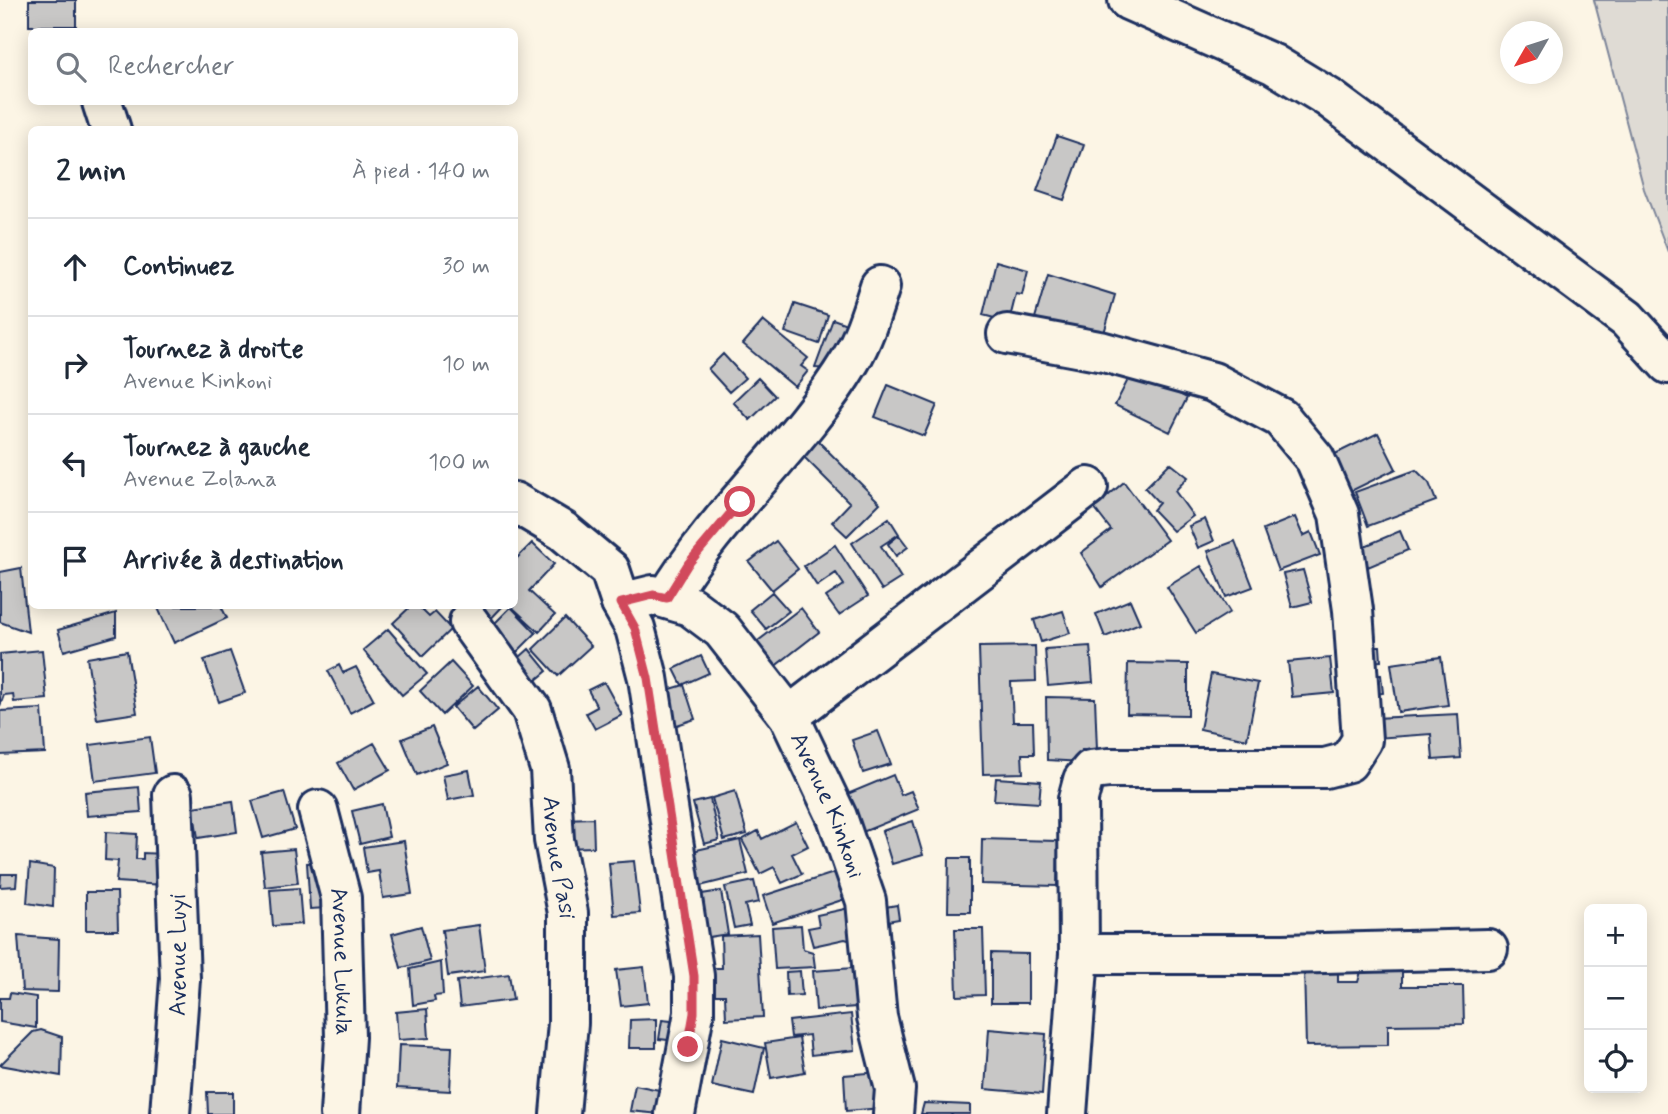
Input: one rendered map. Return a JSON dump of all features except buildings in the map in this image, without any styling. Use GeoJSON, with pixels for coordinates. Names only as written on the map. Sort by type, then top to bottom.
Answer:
{"type":"FeatureCollection","features":[{"type":"Feature","properties":{"kind":"street"},"geometry":{"type":"LineString","coordinates":[[1128,0],[1273,64],[1328,98],[1627,318],[1668,364]]}},
{"type":"Feature","properties":{"kind":"street"},"geometry":{"type":"LineString","coordinates":[[103,105],[110,126]]}},
{"type":"Feature","properties":{"kind":"street"},"geometry":{"type":"LineString","coordinates":[[667,598],[688,564],[788,447],[851,360],[869,323],[880,286]]}},
{"type":"Feature","properties":{"kind":"street"},"geometry":{"type":"LineString","coordinates":[[1007,334],[1104,352],[1213,382],[1281,418],[1315,459],[1339,514],[1353,610],[1362,740],[1348,762],[1325,768],[1110,768],[1091,770],[1083,780],[1078,799],[1079,954],[1068,1114]]}},
{"type":"Feature","properties":{"kind":"street"},"geometry":{"type":"LineString","coordinates":[[789,716],[1088,487]]}},
{"type":"Feature","properties":{"kind":"street"},"geometry":{"type":"LineString","coordinates":[[518,504],[563,531],[610,570],[621,603],[635,628],[648,678],[694,976],[694,1013],[675,1114]]}},
{"type":"Feature","properties":{"kind":"street","name":"Avenue Kinkoni"},"geometry":{"type":"LineString","coordinates":[[621,603],[653,595],[690,606],[722,630],[789,716],[837,817],[866,901],[877,1017],[895,1088],[893,1114]]}},
{"type":"Feature","properties":{"kind":"street","name":"Avenue Pasi"},"geometry":{"type":"LineString","coordinates":[[469,622],[532,710],[550,769],[554,841],[568,913],[568,1023],[560,1114]]}},
{"type":"Feature","properties":{"kind":"street","name":"Avenue Luyi"},"geometry":{"type":"LineString","coordinates":[[170,1114],[180,979],[173,795]]}},
{"type":"Feature","properties":{"kind":"street","name":"Avenue Lukula"},"geometry":{"type":"LineString","coordinates":[[318,810],[341,898],[345,1037],[340,1114]]}},
{"type":"Feature","properties":{"kind":"street"},"geometry":{"type":"LineString","coordinates":[[1079,954],[1283,954],[1488,949]]}},
{"type":"Feature","properties":{"kind":"shaded area"},"geometry":{"type":"Polygon","coordinates":[[[1594,0],[1668,0],[1668,252],[1644,189],[1594,0]]]}},
{"type":"Feature","properties":{"kind":"route"},"geometry":{"type":"LineString","coordinates":[[688,1047],[694,1013],[694,976],[648,678],[635,628],[621,603],[653,595],[667,598],[688,564],[740,502]]}}]}
